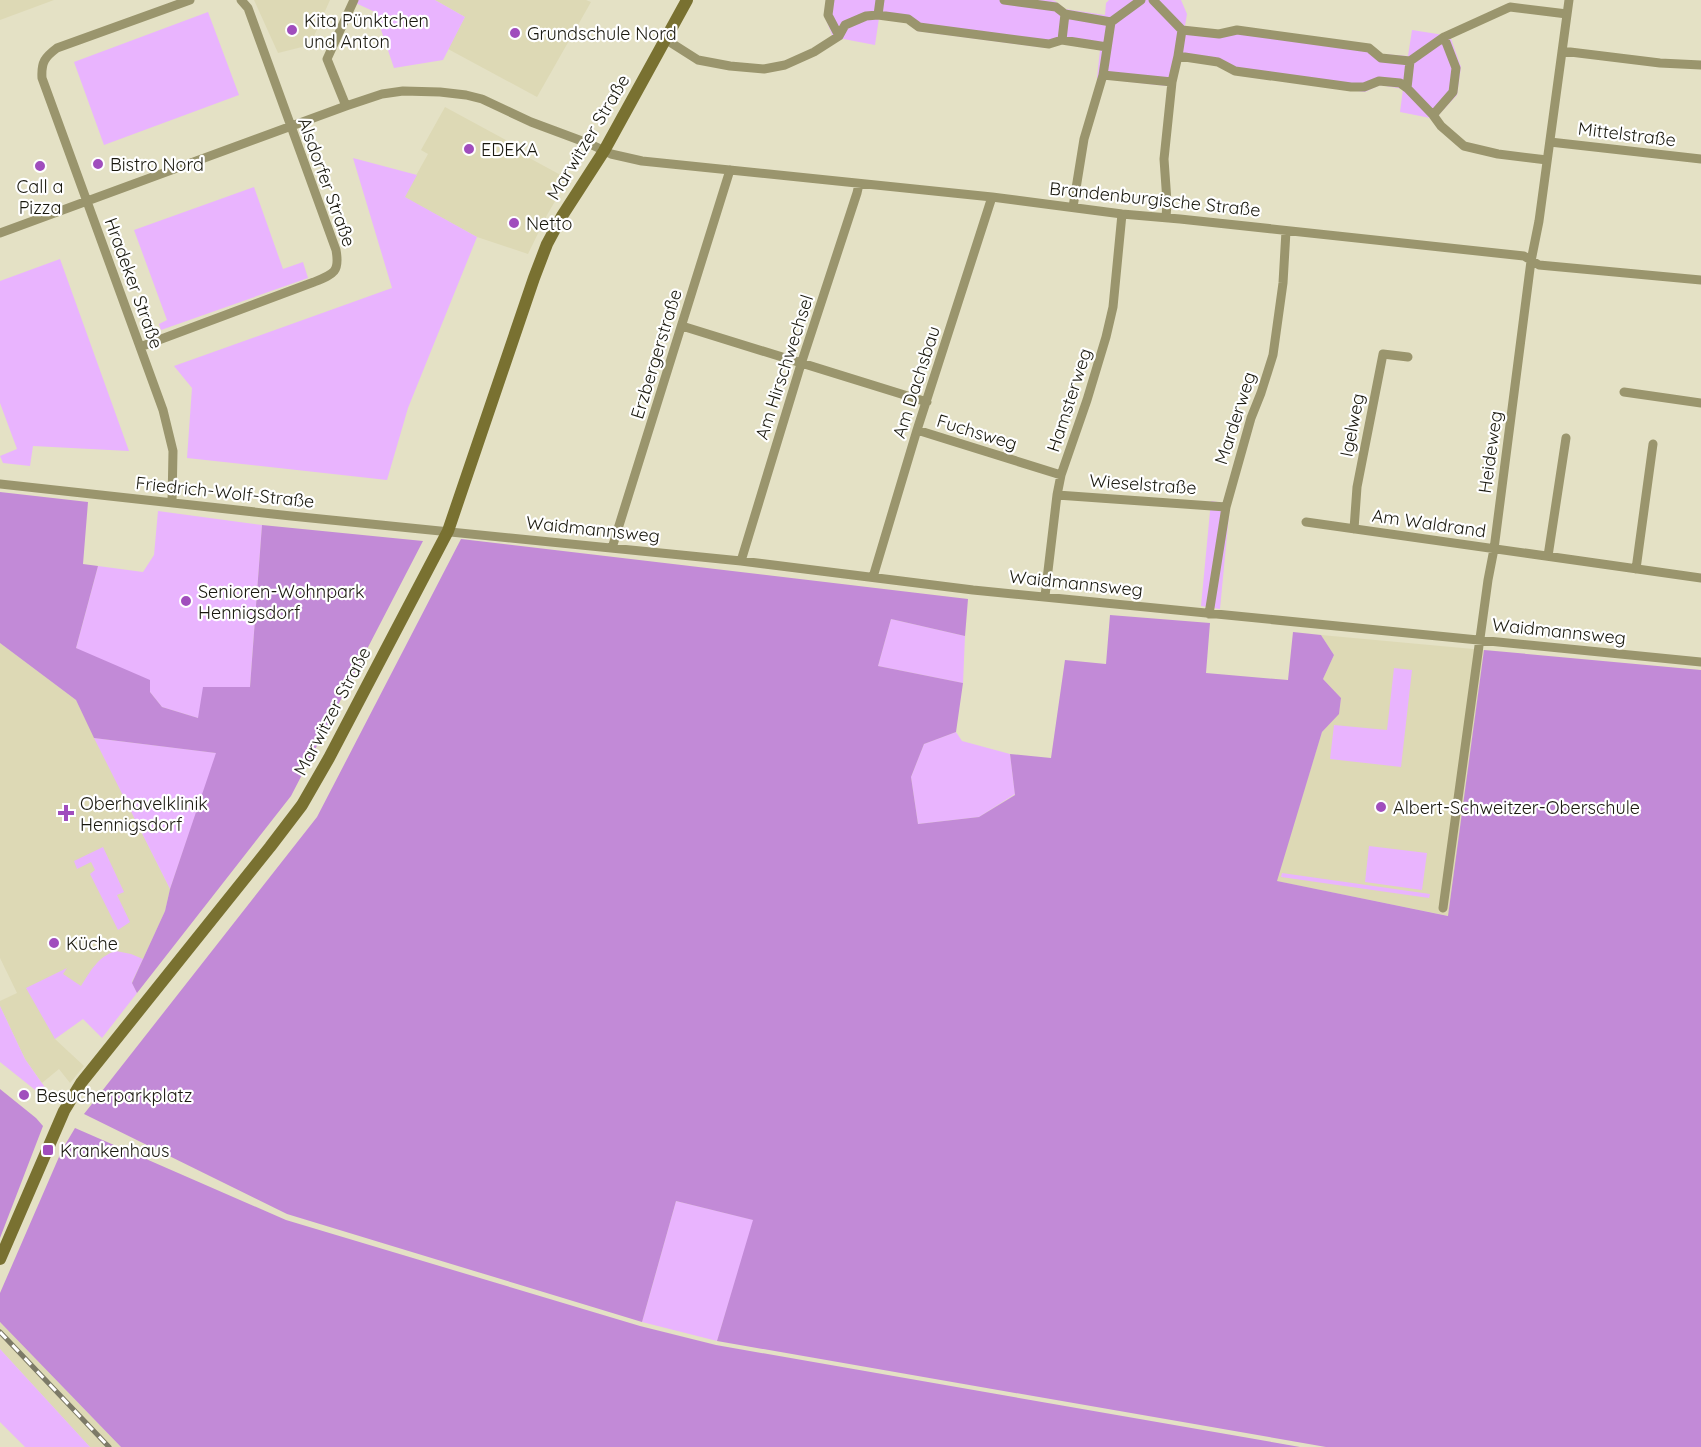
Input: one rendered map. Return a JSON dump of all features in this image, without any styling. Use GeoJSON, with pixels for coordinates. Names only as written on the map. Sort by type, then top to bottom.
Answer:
{"type":"FeatureCollection","features":[{"type":"Feature","properties":{"kind":"main road","name":"Marwitzer Straße"},"geometry":{"type":"LineString","coordinates":[[0,1259],[64,1111],[81,1083],[270,847],[302,805],[329,758],[447,531],[547,244],[562,216],[604,151],[687,0]]}},
{"type":"Feature","properties":{"kind":"street","name":"Hradeker Straße"},"geometry":{"type":"LineString","coordinates":[[172,503],[173,451],[163,410],[42,78],[41,66],[48,54],[57,48],[190,0]]}},
{"type":"Feature","properties":{"kind":"street","name":"Alsdorfer Straße"},"geometry":{"type":"LineString","coordinates":[[140,347],[314,282],[336,270],[338,261],[336,250],[248,8],[241,0]]}},
{"type":"Feature","properties":{"kind":"street"},"geometry":{"type":"LineString","coordinates":[[346,106],[327,58],[354,0]]}},
{"type":"Feature","properties":{"kind":"street"},"geometry":{"type":"LineString","coordinates":[[830,0],[828,15],[839,36]]}},
{"type":"Feature","properties":{"kind":"street"},"geometry":{"type":"LineString","coordinates":[[878,15],[880,0]]}},
{"type":"Feature","properties":{"kind":"street"},"geometry":{"type":"LineString","coordinates":[[1004,0],[1056,8],[1065,14],[1111,22]]}},
{"type":"Feature","properties":{"kind":"street"},"geometry":{"type":"LineString","coordinates":[[1073,207],[1084,139],[1103,75],[1111,22],[1141,0]]}},
{"type":"Feature","properties":{"kind":"street"},"geometry":{"type":"LineString","coordinates":[[1153,0],[1182,30],[1219,34],[1237,30],[1358,46],[1369,48],[1381,58],[1410,61],[1444,37],[1510,7],[1567,14]]}},
{"type":"Feature","properties":{"kind":"street","name":"Heideweg"},"geometry":{"type":"LineString","coordinates":[[1443,908],[1569,0]]}},
{"type":"Feature","properties":{"kind":"street"},"geometry":{"type":"LineString","coordinates":[[1062,40],[1065,14]]}},
{"type":"Feature","properties":{"kind":"street"},"geometry":{"type":"LineString","coordinates":[[665,39],[698,60],[764,69],[776,68],[799,59],[832,42],[839,36],[845,25],[866,16],[878,15],[908,19],[919,27],[1049,44],[1062,40],[1107,47]]}},
{"type":"Feature","properties":{"kind":"street"},"geometry":{"type":"LineString","coordinates":[[1166,218],[1164,159],[1172,82],[1182,30]]}},
{"type":"Feature","properties":{"kind":"street"},"geometry":{"type":"LineString","coordinates":[[1433,115],[1453,92],[1456,68],[1444,37]]}},
{"type":"Feature","properties":{"kind":"street"},"geometry":{"type":"LineString","coordinates":[[1562,51],[1660,63],[1701,65]]}},
{"type":"Feature","properties":{"kind":"street"},"geometry":{"type":"LineString","coordinates":[[1178,56],[1218,62],[1235,71],[1317,83],[1351,87],[1364,87],[1379,81],[1400,83],[1433,115],[1441,126],[1464,146],[1498,154],[1547,160]]}},
{"type":"Feature","properties":{"kind":"street"},"geometry":{"type":"LineString","coordinates":[[1407,88],[1410,61]]}},
{"type":"Feature","properties":{"kind":"street"},"geometry":{"type":"LineString","coordinates":[[1103,75],[1172,82]]}},
{"type":"Feature","properties":{"kind":"street","name":"Brandenburgische Straße"},"geometry":{"type":"LineString","coordinates":[[0,233],[382,94],[403,91],[440,92],[482,99],[531,122],[620,158],[1524,256],[1539,266],[1701,280]]}},
{"type":"Feature","properties":{"kind":"street","name":"Mittelstraße"},"geometry":{"type":"LineString","coordinates":[[1550,142],[1701,159]]}},
{"type":"Feature","properties":{"kind":"street","name":"Erzbergerstraße"},"geometry":{"type":"LineString","coordinates":[[612,548],[730,170]]}},
{"type":"Feature","properties":{"kind":"street","name":"Am Hirschwechsel"},"geometry":{"type":"LineString","coordinates":[[741,561],[859,184]]}},
{"type":"Feature","properties":{"kind":"street","name":"Am Dachsbau"},"geometry":{"type":"LineString","coordinates":[[873,578],[917,430],[992,198]]}},
{"type":"Feature","properties":{"kind":"street","name":"Hamsterweg"},"geometry":{"type":"LineString","coordinates":[[1045,596],[1061,475],[1106,337],[1114,297],[1122,214]]}},
{"type":"Feature","properties":{"kind":"street","name":"Marderweg"},"geometry":{"type":"LineString","coordinates":[[1209,614],[1226,507],[1251,418],[1273,355],[1283,283],[1286,231]]}},
{"type":"Feature","properties":{"kind":"street","name":"Fuchsweg"},"geometry":{"type":"LineString","coordinates":[[682,326],[927,402]]}},
{"type":"Feature","properties":{"kind":"street","name":"Igelweg"},"geometry":{"type":"LineString","coordinates":[[1354,529],[1357,487],[1378,353],[1408,357]]}},
{"type":"Feature","properties":{"kind":"street"},"geometry":{"type":"LineString","coordinates":[[1624,392],[1701,403]]}},
{"type":"Feature","properties":{"kind":"street","name":"Fuchsweg"},"geometry":{"type":"LineString","coordinates":[[917,430],[1061,475]]}},
{"type":"Feature","properties":{"kind":"street"},"geometry":{"type":"LineString","coordinates":[[1548,556],[1566,438]]}},
{"type":"Feature","properties":{"kind":"street"},"geometry":{"type":"LineString","coordinates":[[1636,569],[1653,444]]}},
{"type":"Feature","properties":{"kind":"street","name":"Friedrich-Wolf-Straße"},"geometry":{"type":"LineString","coordinates":[[0,484],[447,531]]}},
{"type":"Feature","properties":{"kind":"street","name":"Wieselstraße"},"geometry":{"type":"LineString","coordinates":[[1057,495],[1226,507]]}},
{"type":"Feature","properties":{"kind":"street","name":"Am Waldrand"},"geometry":{"type":"LineString","coordinates":[[1306,522],[1701,578]]}},
{"type":"Feature","properties":{"kind":"street","name":"Waidmannsweg"},"geometry":{"type":"LineString","coordinates":[[447,531],[741,561],[973,590],[1701,662]]}},
{"type":"Feature","properties":{"kind":"shaded area"},"geometry":{"type":"Polygon","coordinates":[[[0,0],[54,0],[0,20],[0,0]]]}},
{"type":"Feature","properties":{"kind":"shaded area","name":"Kita Pünktchen und Anton"},"geometry":{"type":"Polygon","coordinates":[[[254,0],[330,0],[310,45],[278,53],[254,0]]]}},
{"type":"Feature","properties":{"kind":"shaded area"},"geometry":{"type":"Polygon","coordinates":[[[349,0],[435,0],[465,17],[443,60],[394,68],[375,12],[349,0]]]}},
{"type":"Feature","properties":{"kind":"shaded area","name":"Grundschule Nord"},"geometry":{"type":"Polygon","coordinates":[[[435,0],[586,0],[591,2],[537,97],[448,49],[465,17],[435,0]]]}},
{"type":"Feature","properties":{"kind":"shaded area"},"geometry":{"type":"Polygon","coordinates":[[[826,0],[1051,0],[1065,9],[1105,15],[1106,3],[1109,0],[1181,0],[1187,14],[1185,26],[1382,54],[1408,56],[1412,30],[1450,36],[1461,67],[1457,95],[1435,119],[1400,112],[1403,89],[1380,85],[1365,92],[1232,74],[1218,66],[1180,60],[1175,87],[1097,78],[1100,50],[1060,43],[1047,48],[917,31],[905,21],[879,18],[875,45],[833,37],[824,15],[826,0]]]}},
{"type":"Feature","properties":{"kind":"shaded area"},"geometry":{"type":"Polygon","coordinates":[[[208,12],[239,95],[104,145],[74,62],[208,12]]]}},
{"type":"Feature","properties":{"kind":"shaded area"},"geometry":{"type":"Polygon","coordinates":[[[445,107],[513,144],[511,148],[568,179],[528,254],[477,237],[404,197],[428,154],[421,150],[445,107]]]}},
{"type":"Feature","properties":{"kind":"shaded area"},"geometry":{"type":"Polygon","coordinates":[[[353,158],[417,175],[405,197],[477,237],[408,408],[387,480],[187,458],[192,388],[174,366],[392,288],[353,158]]]}},
{"type":"Feature","properties":{"kind":"shaded area"},"geometry":{"type":"Polygon","coordinates":[[[254,187],[283,269],[303,262],[308,278],[161,330],[159,324],[167,320],[134,230],[254,187]]]}},
{"type":"Feature","properties":{"kind":"shaded area"},"geometry":{"type":"Polygon","coordinates":[[[60,259],[129,451],[33,446],[30,466],[3,463],[0,456],[17,449],[0,403],[0,281],[60,259]]]}},
{"type":"Feature","properties":{"kind":"shaded area"},"geometry":{"type":"Polygon","coordinates":[[[0,492],[88,502],[83,564],[98,566],[76,648],[150,680],[150,692],[162,707],[198,718],[203,687],[250,687],[262,525],[423,541],[291,796],[137,993],[132,983],[165,911],[170,889],[216,753],[94,738],[76,700],[0,643],[0,492]]]}},
{"type":"Feature","properties":{"kind":"shaded area"},"geometry":{"type":"Polygon","coordinates":[[[1211,501],[1230,504],[1220,609],[1201,606],[1211,501]]]}},
{"type":"Feature","properties":{"kind":"shaded area"},"geometry":{"type":"Polygon","coordinates":[[[158,511],[262,525],[250,687],[198,718],[162,707],[150,692],[76,648],[98,566],[143,572],[154,555],[158,511]]]}},
{"type":"Feature","properties":{"kind":"shaded area"},"geometry":{"type":"Polygon","coordinates":[[[461,539],[968,599],[965,636],[891,619],[878,666],[963,683],[956,732],[924,744],[911,777],[918,824],[979,817],[1015,795],[1010,754],[1051,758],[1065,660],[1106,664],[1110,615],[1210,623],[1206,673],[1288,680],[1293,632],[1321,635],[1334,655],[1323,679],[1341,698],[1339,714],[1322,732],[1277,881],[1448,916],[1484,650],[1701,670],[1701,1447],[1326,1447],[717,1341],[753,1220],[676,1201],[642,1322],[287,1214],[84,1114],[317,817],[461,539]]]}},
{"type":"Feature","properties":{"kind":"shaded area"},"geometry":{"type":"Polygon","coordinates":[[[891,619],[965,636],[963,683],[878,666],[891,619]]]}},
{"type":"Feature","properties":{"kind":"shaded area","name":"Albert-Schweitzer-Oberschule"},"geometry":{"type":"Polygon","coordinates":[[[1321,635],[1484,650],[1449,916],[1276,881],[1322,732],[1339,713],[1341,698],[1323,679],[1334,655],[1321,635]]]}},
{"type":"Feature","properties":{"kind":"shaded area","name":"Oberhavelklinik Hennigsdorf"},"geometry":{"type":"Polygon","coordinates":[[[0,643],[76,700],[170,889],[165,911],[132,983],[88,993],[55,1039],[84,1066],[70,1083],[59,1069],[42,1083],[25,1059],[0,1006],[0,1001],[17,993],[0,958],[0,643]]]}},
{"type":"Feature","properties":{"kind":"shaded area"},"geometry":{"type":"Polygon","coordinates":[[[1394,668],[1412,670],[1401,767],[1330,759],[1334,725],[1387,730],[1394,668]]]}},
{"type":"Feature","properties":{"kind":"shaded area"},"geometry":{"type":"Polygon","coordinates":[[[956,732],[962,741],[1010,754],[1015,794],[979,817],[918,824],[911,777],[924,744],[956,732]]]}},
{"type":"Feature","properties":{"kind":"shaded area"},"geometry":{"type":"Polygon","coordinates":[[[94,738],[217,753],[170,889],[94,738]]]}},
{"type":"Feature","properties":{"kind":"shaded area"},"geometry":{"type":"Polygon","coordinates":[[[1369,846],[1427,853],[1422,890],[1365,882],[1369,846]]]}},
{"type":"Feature","properties":{"kind":"shaded area"},"geometry":{"type":"Polygon","coordinates":[[[103,847],[124,892],[117,895],[130,922],[118,930],[90,874],[95,870],[91,862],[77,869],[74,861],[103,847]]]}},
{"type":"Feature","properties":{"kind":"shaded area"},"geometry":{"type":"Polygon","coordinates":[[[1282,873],[1430,894],[1429,898],[1281,877],[1282,873]]]}},
{"type":"Feature","properties":{"kind":"shaded area"},"geometry":{"type":"Polygon","coordinates":[[[116,951],[143,959],[132,982],[137,993],[102,1038],[83,1019],[55,1039],[26,988],[67,968],[63,974],[81,986],[99,961],[116,951]]]}},
{"type":"Feature","properties":{"kind":"shaded area"},"geometry":{"type":"Polygon","coordinates":[[[0,1006],[25,1059],[53,1099],[49,1101],[0,1062],[0,1006]]]}},
{"type":"Feature","properties":{"kind":"shaded area"},"geometry":{"type":"Polygon","coordinates":[[[0,1089],[43,1126],[0,1238],[0,1089]]]}},
{"type":"Feature","properties":{"kind":"shaded area"},"geometry":{"type":"Polygon","coordinates":[[[75,1128],[286,1220],[640,1326],[716,1345],[1300,1447],[121,1447],[0,1322],[0,1293],[62,1150],[75,1128]]]}},
{"type":"Feature","properties":{"kind":"shaded area"},"geometry":{"type":"Polygon","coordinates":[[[676,1201],[754,1220],[717,1341],[642,1322],[676,1201]]]}},
{"type":"Feature","properties":{"kind":"shaded area"},"geometry":{"type":"Polygon","coordinates":[[[0,1322],[121,1447],[90,1447],[0,1349],[0,1322]]]}},
{"type":"Feature","properties":{"kind":"shaded area"},"geometry":{"type":"Polygon","coordinates":[[[0,1349],[90,1447],[25,1447],[0,1422],[0,1349]]]}},
{"type":"Feature","properties":{"kind":"railway"},"geometry":{"type":"LineString","coordinates":[[0,1332],[109,1447]]}},
{"type":"Feature","properties":{"kind":"place","name":"Kita Pünktchen und Anton"},"geometry":{"type":"Point","coordinates":[292,30]}},
{"type":"Feature","properties":{"kind":"place","name":"Grundschule Nord"},"geometry":{"type":"Point","coordinates":[515,33]}},
{"type":"Feature","properties":{"kind":"place","name":"EDEKA"},"geometry":{"type":"Point","coordinates":[469,149]}},
{"type":"Feature","properties":{"kind":"place","name":"Bistro Nord"},"geometry":{"type":"Point","coordinates":[98,164]}},
{"type":"Feature","properties":{"kind":"place","name":"Call a Pizza"},"geometry":{"type":"Point","coordinates":[40,166]}},
{"type":"Feature","properties":{"kind":"place","name":"Netto"},"geometry":{"type":"Point","coordinates":[514,223]}},
{"type":"Feature","properties":{"kind":"place","name":"Senioren-Wohnpark Hennigsdorf"},"geometry":{"type":"Point","coordinates":[186,601]}},
{"type":"Feature","properties":{"kind":"place","name":"Albert-Schweitzer-Oberschule"},"geometry":{"type":"Point","coordinates":[1381,807]}},
{"type":"Feature","properties":{"kind":"place","name":"Oberhavelklinik Hennigsdorf"},"geometry":{"type":"Point","coordinates":[66,813]}},
{"type":"Feature","properties":{"kind":"place","name":"Küche"},"geometry":{"type":"Point","coordinates":[54,943]}},
{"type":"Feature","properties":{"kind":"place","name":"Besucherparkplatz"},"geometry":{"type":"Point","coordinates":[24,1095]}},
{"type":"Feature","properties":{"kind":"place","name":"Krankenhaus"},"geometry":{"type":"Point","coordinates":[48,1150]}}]}
